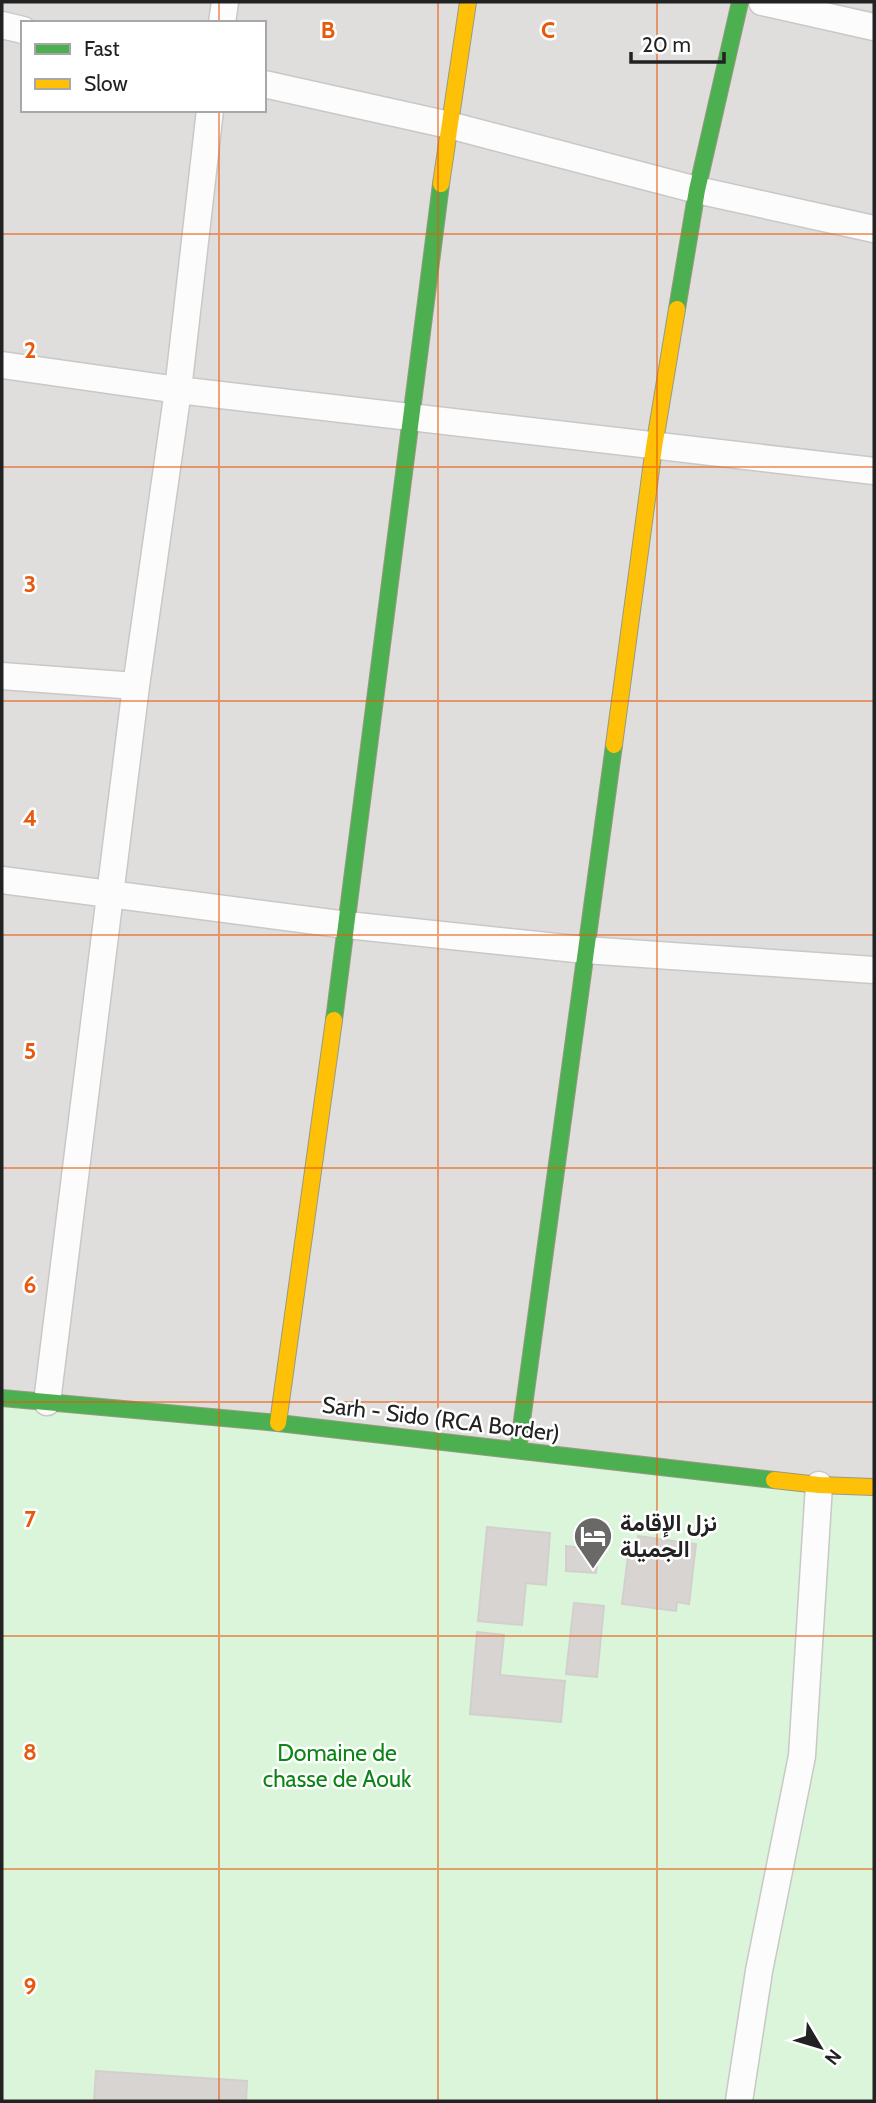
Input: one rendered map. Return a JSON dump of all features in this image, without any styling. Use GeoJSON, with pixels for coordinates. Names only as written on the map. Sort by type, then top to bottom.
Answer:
{"type":"FeatureCollection","features":[{"type":"Feature","properties":{"kind":"street"},"geometry":{"type":"LineString","coordinates":[[222,21],[225,2]]}},
{"type":"Feature","properties":{"kind":"street"},"geometry":{"type":"LineString","coordinates":[[278,1423],[346,925],[449,125],[468,2]]}},
{"type":"Feature","properties":{"kind":"street"},"geometry":{"type":"LineString","coordinates":[[518,1450],[654,447],[697,190],[740,2]]}},
{"type":"Feature","properties":{"kind":"street"},"geometry":{"type":"LineString","coordinates":[[762,2],[874,27]]}},
{"type":"Feature","properties":{"kind":"street"},"geometry":{"type":"LineString","coordinates":[[2,25],[21,30]]}},
{"type":"Feature","properties":{"kind":"street"},"geometry":{"type":"LineString","coordinates":[[266,85],[449,125],[697,190],[874,229]]}},
{"type":"Feature","properties":{"kind":"street"},"geometry":{"type":"LineString","coordinates":[[47,1402],[136,686],[178,390],[210,112]]}},
{"type":"Feature","properties":{"kind":"street"},"geometry":{"type":"LineString","coordinates":[[2,365],[178,390],[874,471]]}},
{"type":"Feature","properties":{"kind":"street"},"geometry":{"type":"LineString","coordinates":[[2,676],[136,686]]}},
{"type":"Feature","properties":{"kind":"street"},"geometry":{"type":"LineString","coordinates":[[2,880],[346,925],[585,950],[874,970]]}},
{"type":"Feature","properties":{"kind":"street","name":"Sarh - Sido (RCA Border)"},"geometry":{"type":"LineString","coordinates":[[2,1398],[278,1423],[819,1485],[874,1487]]}},
{"type":"Feature","properties":{"kind":"street"},"geometry":{"type":"LineString","coordinates":[[738,2101],[759,1971],[802,1756],[819,1485]]}},
{"type":"Feature","properties":{"kind":"shaded area"},"geometry":{"type":"Polygon","coordinates":[[[2,2],[874,2],[874,2101],[2,2101],[2,2]]]}},
{"type":"Feature","properties":{"kind":"green space","name":"Domaine de chasse de Aouk"},"geometry":{"type":"Polygon","coordinates":[[[2,1399],[874,1487],[874,2101],[2,2101],[2,1399]]]}},
{"type":"Feature","properties":{"kind":"building"},"geometry":{"type":"Polygon","coordinates":[[[487,1527],[550,1533],[546,1585],[526,1583],[522,1625],[478,1621],[487,1527]]]}},
{"type":"Feature","properties":{"kind":"building"},"geometry":{"type":"Polygon","coordinates":[[[638,1536],[696,1544],[689,1604],[677,1602],[676,1611],[622,1604],[629,1548],[637,1548],[638,1536]]]}},
{"type":"Feature","properties":{"kind":"building"},"geometry":{"type":"Polygon","coordinates":[[[566,1546],[599,1550],[596,1573],[566,1571],[566,1546]]]}},
{"type":"Feature","properties":{"kind":"building"},"geometry":{"type":"Polygon","coordinates":[[[574,1603],[604,1606],[597,1677],[566,1674],[574,1603]]]}},
{"type":"Feature","properties":{"kind":"building"},"geometry":{"type":"Polygon","coordinates":[[[477,1632],[504,1635],[500,1675],[565,1681],[561,1722],[470,1714],[477,1632]]]}},
{"type":"Feature","properties":{"kind":"building"},"geometry":{"type":"Polygon","coordinates":[[[96,2071],[247,2081],[246,2101],[94,2101],[96,2071]]]}},
{"type":"Feature","properties":{"kind":"traffic: fast"},"geometry":{"type":"LineString","coordinates":[[677,309],[697,190],[740,2]]}},
{"type":"Feature","properties":{"kind":"traffic: fast"},"geometry":{"type":"LineString","coordinates":[[334,1020],[441,184]]}},
{"type":"Feature","properties":{"kind":"traffic: fast"},"geometry":{"type":"LineString","coordinates":[[518,1450],[614,745]]}},
{"type":"Feature","properties":{"kind":"traffic: fast"},"geometry":{"type":"LineString","coordinates":[[2,1398],[278,1423],[774,1480]]}},
{"type":"Feature","properties":{"kind":"traffic: slow"},"geometry":{"type":"LineString","coordinates":[[441,184],[468,2]]}},
{"type":"Feature","properties":{"kind":"traffic: slow"},"geometry":{"type":"LineString","coordinates":[[614,745],[654,447],[677,309]]}},
{"type":"Feature","properties":{"kind":"traffic: slow"},"geometry":{"type":"LineString","coordinates":[[278,1423],[334,1020]]}},
{"type":"Feature","properties":{"kind":"traffic: slow"},"geometry":{"type":"LineString","coordinates":[[774,1480],[874,1487]]}},
{"type":"Feature","properties":{"kind":"place","name":"نزل الإقامة الجميلة"},"geometry":{"type":"Point","coordinates":[593,1570]}}]}
